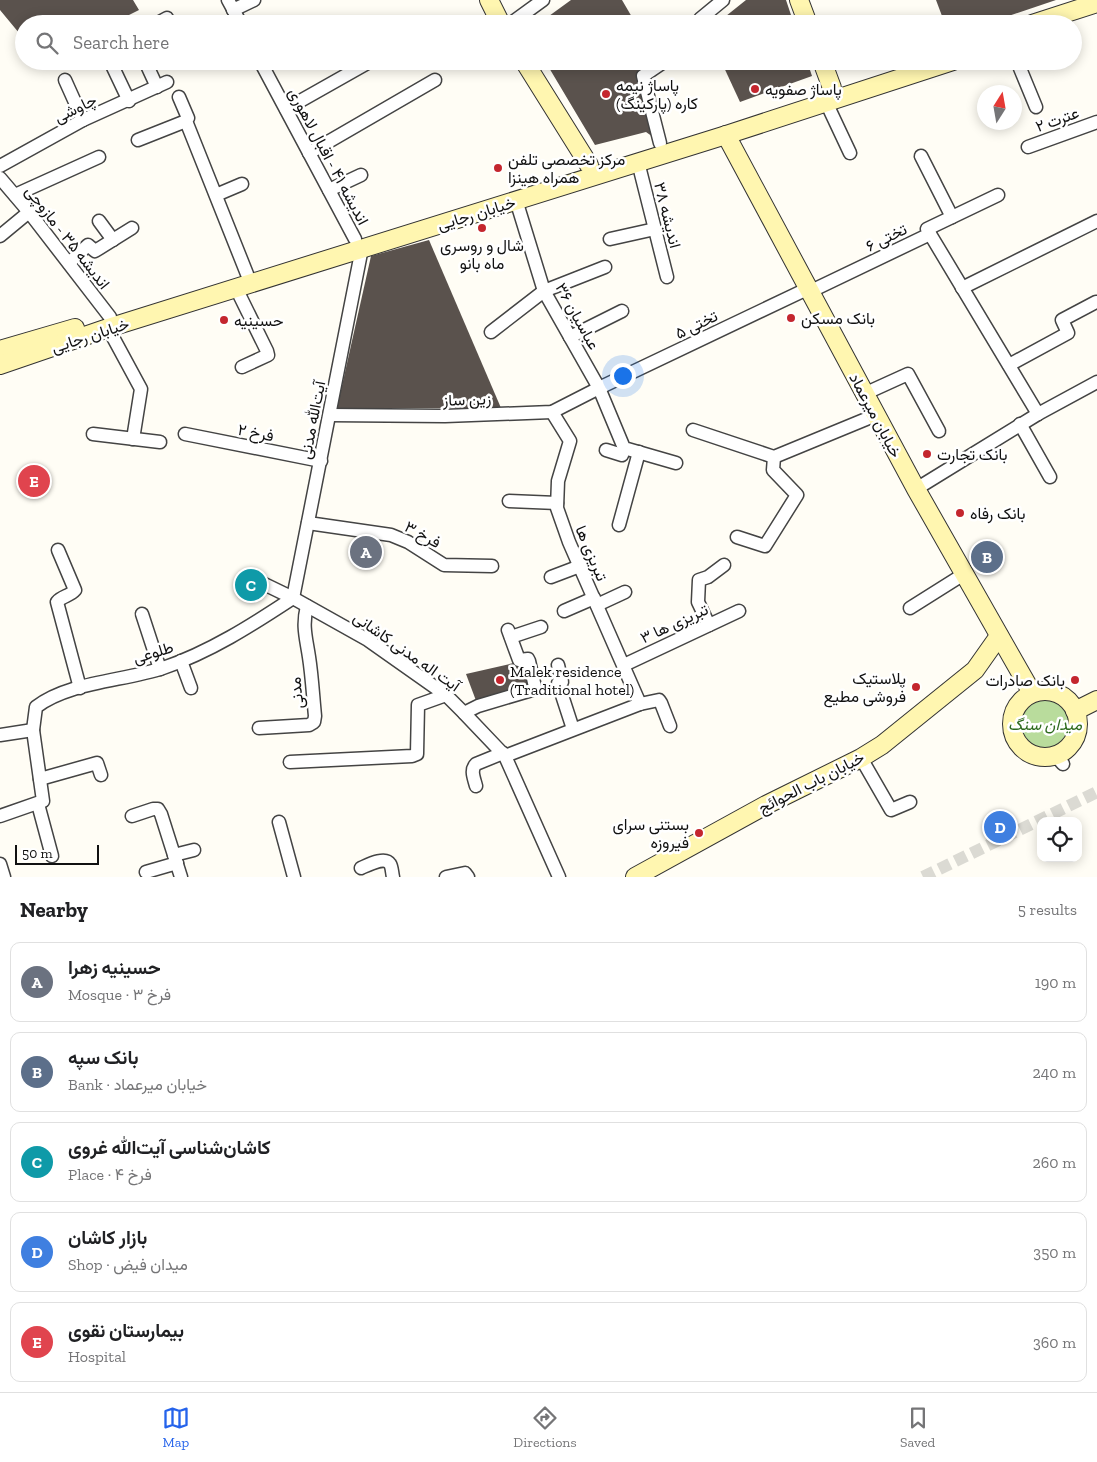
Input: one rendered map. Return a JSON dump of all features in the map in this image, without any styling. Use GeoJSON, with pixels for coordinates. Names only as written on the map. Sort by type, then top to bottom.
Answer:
{"type":"FeatureCollection","features":[{"type":"Feature","properties":{"kind":"main road"},"geometry":{"type":"LineString","coordinates":[[489,0],[496,15]]}},
{"type":"Feature","properties":{"kind":"main road"},"geometry":{"type":"LineString","coordinates":[[800,0],[805,15]]}},
{"type":"Feature","properties":{"kind":"main road"},"geometry":{"type":"LineString","coordinates":[[1060,15],[1097,3]]}},
{"type":"Feature","properties":{"kind":"main road"},"geometry":{"type":"LineString","coordinates":[[1082,20],[1097,15]]}},
{"type":"Feature","properties":{"kind":"main road"},"geometry":{"type":"LineString","coordinates":[[530,70],[589,165]]}},
{"type":"Feature","properties":{"kind":"main road"},"geometry":{"type":"LineString","coordinates":[[824,70],[829,95]]}},
{"type":"Feature","properties":{"kind":"main road","name":"خیابان رجایی"},"geometry":{"type":"LineString","coordinates":[[1,359],[247,274],[516,200],[726,135],[893,70]]}},
{"type":"Feature","properties":{"kind":"main road","name":"خیابان رجایی"},"geometry":{"type":"LineString","coordinates":[[109,323],[236,288],[589,165],[920,70]]}},
{"type":"Feature","properties":{"kind":"main road","name":"خیابان میرعماد"},"geometry":{"type":"LineString","coordinates":[[726,135],[916,489],[1032,693]]}},
{"type":"Feature","properties":{"kind":"main road"},"geometry":{"type":"LineString","coordinates":[[975,670],[999,636]]}},
{"type":"Feature","properties":{"kind":"main road"},"geometry":{"type":"LineString","coordinates":[[975,670],[1010,656]]}},
{"type":"Feature","properties":{"kind":"main road","name":"خیابان باب الحوائج"},"geometry":{"type":"LineString","coordinates":[[635,877],[766,805],[862,758],[882,745],[975,670]]}},
{"type":"Feature","properties":{"kind":"main road"},"geometry":{"type":"LineString","coordinates":[[1051,691],[1061,694],[1075,710],[1078,721],[1075,737],[1059,759],[1033,755],[1023,749],[1016,741],[1012,730],[1015,708],[1022,699],[1032,693],[1051,691]]}},
{"type":"Feature","properties":{"kind":"main road"},"geometry":{"type":"LineString","coordinates":[[1075,710],[1097,700]]}},
{"type":"Feature","properties":{"kind":"street"},"geometry":{"type":"LineString","coordinates":[[231,5],[254,0]]}},
{"type":"Feature","properties":{"kind":"street"},"geometry":{"type":"LineString","coordinates":[[522,15],[543,0]]}},
{"type":"Feature","properties":{"kind":"street"},"geometry":{"type":"LineString","coordinates":[[705,15],[723,0]]}},
{"type":"Feature","properties":{"kind":"street"},"geometry":{"type":"LineString","coordinates":[[114,70],[129,101]]}},
{"type":"Feature","properties":{"kind":"street","name":"چاوشی"},"geometry":{"type":"LineString","coordinates":[[0,166],[83,120],[129,101],[162,84],[152,70]]}},
{"type":"Feature","properties":{"kind":"street","name":"اندیشه ۴۱ - اقبال لاهوری"},"geometry":{"type":"LineString","coordinates":[[265,70],[359,244]]}},
{"type":"Feature","properties":{"kind":"street"},"geometry":{"type":"LineString","coordinates":[[286,109],[354,70]]}},
{"type":"Feature","properties":{"kind":"street"},"geometry":{"type":"LineString","coordinates":[[652,70],[643,76],[660,144]]}},
{"type":"Feature","properties":{"kind":"street"},"geometry":{"type":"LineString","coordinates":[[1021,70],[1036,107]]}},
{"type":"Feature","properties":{"kind":"street"},"geometry":{"type":"LineString","coordinates":[[65,80],[83,120]]}},
{"type":"Feature","properties":{"kind":"street"},"geometry":{"type":"LineString","coordinates":[[309,153],[435,80]]}},
{"type":"Feature","properties":{"kind":"street"},"geometry":{"type":"LineString","coordinates":[[829,95],[850,153]]}},
{"type":"Feature","properties":{"kind":"street"},"geometry":{"type":"LineString","coordinates":[[179,97],[188,118],[186,121],[247,274]]}},
{"type":"Feature","properties":{"kind":"street"},"geometry":{"type":"LineString","coordinates":[[138,140],[186,121]]}},
{"type":"Feature","properties":{"kind":"street","name":"عترت ۲"},"geometry":{"type":"LineString","coordinates":[[1028,148],[1097,122]]}},
{"type":"Feature","properties":{"kind":"street"},"geometry":{"type":"LineString","coordinates":[[921,156],[952,217]]}},
{"type":"Feature","properties":{"kind":"street"},"geometry":{"type":"LineString","coordinates":[[15,195],[99,157]]}},
{"type":"Feature","properties":{"kind":"street","name":"اندیشه ۳۸"},"geometry":{"type":"LineString","coordinates":[[638,162],[666,277]]}},
{"type":"Feature","properties":{"kind":"street"},"geometry":{"type":"LineString","coordinates":[[329,190],[361,175]]}},
{"type":"Feature","properties":{"kind":"street","name":"اندیشه ۳۵ - مازوچی"},"geometry":{"type":"LineString","coordinates":[[0,178],[69,263],[109,323],[141,389],[133,439]]}},
{"type":"Feature","properties":{"kind":"street"},"geometry":{"type":"LineString","coordinates":[[216,196],[242,184]]}},
{"type":"Feature","properties":{"kind":"street","name":"تختی ۶"},"geometry":{"type":"LineString","coordinates":[[808,290],[930,234],[927,229],[998,195]]}},
{"type":"Feature","properties":{"kind":"street","name":"عباسیان ۳۶"},"geometry":{"type":"LineString","coordinates":[[516,200],[544,291],[599,388],[624,448]]}},
{"type":"Feature","properties":{"kind":"street"},"geometry":{"type":"LineString","coordinates":[[0,236],[29,212]]}},
{"type":"Feature","properties":{"kind":"street"},"geometry":{"type":"LineString","coordinates":[[98,221],[112,240]]}},
{"type":"Feature","properties":{"kind":"street"},"geometry":{"type":"LineString","coordinates":[[962,288],[1097,221]]}},
{"type":"Feature","properties":{"kind":"street"},"geometry":{"type":"LineString","coordinates":[[69,263],[88,245],[95,251],[132,228]]}},
{"type":"Feature","properties":{"kind":"street"},"geometry":{"type":"LineString","coordinates":[[610,239],[655,229]]}},
{"type":"Feature","properties":{"kind":"street"},"geometry":{"type":"LineString","coordinates":[[930,234],[1038,414]]}},
{"type":"Feature","properties":{"kind":"street","name":"آیت‌الله مدنی"},"geometry":{"type":"LineString","coordinates":[[293,598],[330,415],[359,244]]}},
{"type":"Feature","properties":{"kind":"street"},"geometry":{"type":"LineString","coordinates":[[491,332],[544,291],[605,267]]}},
{"type":"Feature","properties":{"kind":"street"},"geometry":{"type":"LineString","coordinates":[[236,288],[268,355],[242,367]]}},
{"type":"Feature","properties":{"kind":"street","name":"تختی ۵"},"geometry":{"type":"LineString","coordinates":[[599,388],[808,290]]}},
{"type":"Feature","properties":{"kind":"street"},"geometry":{"type":"LineString","coordinates":[[1009,365],[1068,333],[1062,320],[1096,302]]}},
{"type":"Feature","properties":{"kind":"street"},"geometry":{"type":"LineString","coordinates":[[570,337],[622,312]]}},
{"type":"Feature","properties":{"kind":"street"},"geometry":{"type":"LineString","coordinates":[[864,394],[908,374],[940,431]]}},
{"type":"Feature","properties":{"kind":"street"},"geometry":{"type":"LineString","coordinates":[[916,489],[1020,424],[1096,385]]}},
{"type":"Feature","properties":{"kind":"street","name":"زین ساز"},"geometry":{"type":"LineString","coordinates":[[330,415],[445,416],[552,412],[599,388]]}},
{"type":"Feature","properties":{"kind":"street","name":"تبریزی ها"},"geometry":{"type":"LineString","coordinates":[[552,412],[570,441],[558,481],[557,508],[569,542],[640,704]]}},
{"type":"Feature","properties":{"kind":"street"},"geometry":{"type":"LineString","coordinates":[[693,430],[774,457],[876,415]]}},
{"type":"Feature","properties":{"kind":"street"},"geometry":{"type":"LineString","coordinates":[[1020,424],[1050,476]]}},
{"type":"Feature","properties":{"kind":"street"},"geometry":{"type":"LineString","coordinates":[[93,434],[160,442]]}},
{"type":"Feature","properties":{"kind":"street","name":"فرخ ۲"},"geometry":{"type":"LineString","coordinates":[[185,434],[321,461]]}},
{"type":"Feature","properties":{"kind":"street"},"geometry":{"type":"LineString","coordinates":[[606,450],[622,455],[624,448],[676,463]]}},
{"type":"Feature","properties":{"kind":"street"},"geometry":{"type":"LineString","coordinates":[[619,524],[639,452]]}},
{"type":"Feature","properties":{"kind":"street"},"geometry":{"type":"LineString","coordinates":[[737,537],[765,546],[797,495],[773,470],[774,457]]}},
{"type":"Feature","properties":{"kind":"street"},"geometry":{"type":"LineString","coordinates":[[509,501],[557,503]]}},
{"type":"Feature","properties":{"kind":"street","name":"فرخ ۳"},"geometry":{"type":"LineString","coordinates":[[308,524],[391,535],[408,542],[444,565],[492,566]]}},
{"type":"Feature","properties":{"kind":"street"},"geometry":{"type":"LineString","coordinates":[[58,550],[75,590],[60,598],[57,602],[80,688]]}},
{"type":"Feature","properties":{"kind":"street"},"geometry":{"type":"LineString","coordinates":[[708,625],[698,602],[699,580],[708,577],[724,564]]}},
{"type":"Feature","properties":{"kind":"street"},"geometry":{"type":"LineString","coordinates":[[551,577],[580,566]]}},
{"type":"Feature","properties":{"kind":"street"},"geometry":{"type":"LineString","coordinates":[[910,608],[964,574]]}},
{"type":"Feature","properties":{"kind":"street","name":"آیت اله مدنی کاشانی"},"geometry":{"type":"LineString","coordinates":[[262,583],[368,640],[446,695],[504,754],[559,877]]}},
{"type":"Feature","properties":{"kind":"street"},"geometry":{"type":"LineString","coordinates":[[564,611],[625,592]]}},
{"type":"Feature","properties":{"kind":"street","name":"طلوعی"},"geometry":{"type":"LineString","coordinates":[[33,730],[36,707],[48,698],[181,662],[251,626],[293,598]]}},
{"type":"Feature","properties":{"kind":"street","name":"مدنی"},"geometry":{"type":"LineString","coordinates":[[259,728],[309,726],[314,722],[309,656],[304,632],[304,618],[307,606]]}},
{"type":"Feature","properties":{"kind":"street","name":"تبریزی ها ۳"},"geometry":{"type":"LineString","coordinates":[[624,665],[739,611]]}},
{"type":"Feature","properties":{"kind":"street"},"geometry":{"type":"LineString","coordinates":[[142,614],[160,669]]}},
{"type":"Feature","properties":{"kind":"street"},"geometry":{"type":"LineString","coordinates":[[464,713],[476,700],[532,690],[535,687],[528,658],[519,660],[509,634],[541,627]]}},
{"type":"Feature","properties":{"kind":"street"},"geometry":{"type":"LineString","coordinates":[[181,662],[191,688]]}},
{"type":"Feature","properties":{"kind":"street"},"geometry":{"type":"LineString","coordinates":[[558,665],[562,682],[558,683],[574,730]]}},
{"type":"Feature","properties":{"kind":"street"},"geometry":{"type":"LineString","coordinates":[[290,762],[412,756],[417,754],[418,705],[446,695]]}},
{"type":"Feature","properties":{"kind":"street"},"geometry":{"type":"LineString","coordinates":[[476,786],[472,771],[476,764],[574,730],[640,704],[658,700],[670,726]]}},
{"type":"Feature","properties":{"kind":"street"},"geometry":{"type":"LineString","coordinates":[[0,735],[33,730],[44,799],[38,804],[0,816]]}},
{"type":"Feature","properties":{"kind":"street"},"geometry":{"type":"LineString","coordinates":[[862,758],[890,810],[910,802]]}},
{"type":"Feature","properties":{"kind":"street"},"geometry":{"type":"LineString","coordinates":[[40,779],[97,763],[101,775]]}},
{"type":"Feature","properties":{"kind":"street"},"geometry":{"type":"LineString","coordinates":[[38,804],[52,856]]}},
{"type":"Feature","properties":{"kind":"street"},"geometry":{"type":"LineString","coordinates":[[132,816],[158,809],[162,814],[181,877]]}},
{"type":"Feature","properties":{"kind":"street"},"geometry":{"type":"LineString","coordinates":[[279,822],[294,877]]}},
{"type":"Feature","properties":{"kind":"street"},"geometry":{"type":"LineString","coordinates":[[146,872],[194,850]]}},
{"type":"Feature","properties":{"kind":"street"},"geometry":{"type":"LineString","coordinates":[[361,868],[382,860],[386,861],[390,864],[393,877]]}},
{"type":"Feature","properties":{"kind":"street"},"geometry":{"type":"LineString","coordinates":[[0,864],[4,877]]}},
{"type":"Feature","properties":{"kind":"street"},"geometry":{"type":"LineString","coordinates":[[446,877],[465,873],[468,877]]}},
{"type":"Feature","properties":{"kind":"green space","name":"میدان سنگ"},"geometry":{"type":"Polygon","coordinates":[[[1045,697],[1055,699],[1064,705],[1070,714],[1072,724],[1070,734],[1064,743],[1055,749],[1045,751],[1035,749],[1026,743],[1020,734],[1018,724],[1020,714],[1026,705],[1035,699],[1045,697]]]}},
{"type":"Feature","properties":{"kind":"building"},"geometry":{"type":"Polygon","coordinates":[[[0,0],[133,0],[139,10],[129,15],[15,15],[15,28],[0,10],[0,0]]]}},
{"type":"Feature","properties":{"kind":"building"},"geometry":{"type":"Polygon","coordinates":[[[571,0],[622,0],[631,15],[550,15],[571,0]]]}},
{"type":"Feature","properties":{"kind":"building"},"geometry":{"type":"Polygon","coordinates":[[[746,0],[786,0],[791,15],[727,15],[746,0]]]}},
{"type":"Feature","properties":{"kind":"building"},"geometry":{"type":"Polygon","coordinates":[[[936,0],[1056,0],[1012,15],[942,15],[936,0]]]}},
{"type":"Feature","properties":{"kind":"building","name":"پاساژ نیمه کاره (پارکینگ)"},"geometry":{"type":"Polygon","coordinates":[[[550,70],[638,70],[657,120],[653,137],[646,132],[595,145],[550,70]]]}},
{"type":"Feature","properties":{"kind":"building","name":"پاساژ صفویه"},"geometry":{"type":"Polygon","coordinates":[[[725,70],[810,70],[812,76],[740,102],[725,70]]]}},
{"type":"Feature","properties":{"kind":"building"},"geometry":{"type":"Polygon","coordinates":[[[429,240],[501,408],[337,408],[371,256],[429,240]]]}},
{"type":"Feature","properties":{"kind":"building"},"geometry":{"type":"Polygon","coordinates":[[[248,576],[258,582],[252,589],[242,581],[248,576]]]}},
{"type":"Feature","properties":{"kind":"building","name":"Malek residence (Traditional hotel)"},"geometry":{"type":"Polygon","coordinates":[[[527,660],[533,686],[478,706],[466,674],[527,660]]]}},
{"type":"Feature","properties":{"kind":"tunnel"},"geometry":{"type":"LineString","coordinates":[[923,877],[1097,792]]}},
{"type":"Feature","properties":{"kind":"place","name":"پاساژ صفویه"},"geometry":{"type":"Point","coordinates":[755,89]}},
{"type":"Feature","properties":{"kind":"place","name":"پاساژ نیمه کاره (پارکینگ)"},"geometry":{"type":"Point","coordinates":[606,94]}},
{"type":"Feature","properties":{"kind":"place","name":"مرکز تخصصی تلفن همراه هینزا"},"geometry":{"type":"Point","coordinates":[498,168]}},
{"type":"Feature","properties":{"kind":"place","name":"شال و روسری ماه بانو"},"geometry":{"type":"Point","coordinates":[482,228]}},
{"type":"Feature","properties":{"kind":"place","name":"بانک مسکن"},"geometry":{"type":"Point","coordinates":[791,318]}},
{"type":"Feature","properties":{"kind":"place","name":"حسینیه"},"geometry":{"type":"Point","coordinates":[224,320]}},
{"type":"Feature","properties":{"kind":"place","name":"بانک تجارت"},"geometry":{"type":"Point","coordinates":[927,454]}},
{"type":"Feature","properties":{"kind":"place","name":"بیمارستان نقوی"},"geometry":{"type":"Point","coordinates":[34,481]}},
{"type":"Feature","properties":{"kind":"place","name":"بانک رفاه"},"geometry":{"type":"Point","coordinates":[960,513]}},
{"type":"Feature","properties":{"kind":"place","name":"حسینیه زهرا"},"geometry":{"type":"Point","coordinates":[366,552]}},
{"type":"Feature","properties":{"kind":"place","name":"بانک سپه"},"geometry":{"type":"Point","coordinates":[987,557]}},
{"type":"Feature","properties":{"kind":"place","name":"کاشان‌شناسی آیت‌الله غروی"},"geometry":{"type":"Point","coordinates":[251,585]}},
{"type":"Feature","properties":{"kind":"place","name":"Malek residence (Traditional hotel)"},"geometry":{"type":"Point","coordinates":[500,680]}},
{"type":"Feature","properties":{"kind":"place","name":"بانک صادرات"},"geometry":{"type":"Point","coordinates":[1075,680]}},
{"type":"Feature","properties":{"kind":"place","name":"پلاستیک فروشی مطیع"},"geometry":{"type":"Point","coordinates":[916,687]}},
{"type":"Feature","properties":{"kind":"place","name":"بازار کاشان"},"geometry":{"type":"Point","coordinates":[1000,827]}},
{"type":"Feature","properties":{"kind":"place","name":"بستنی سرای فیروزه"},"geometry":{"type":"Point","coordinates":[699,833]}}]}
